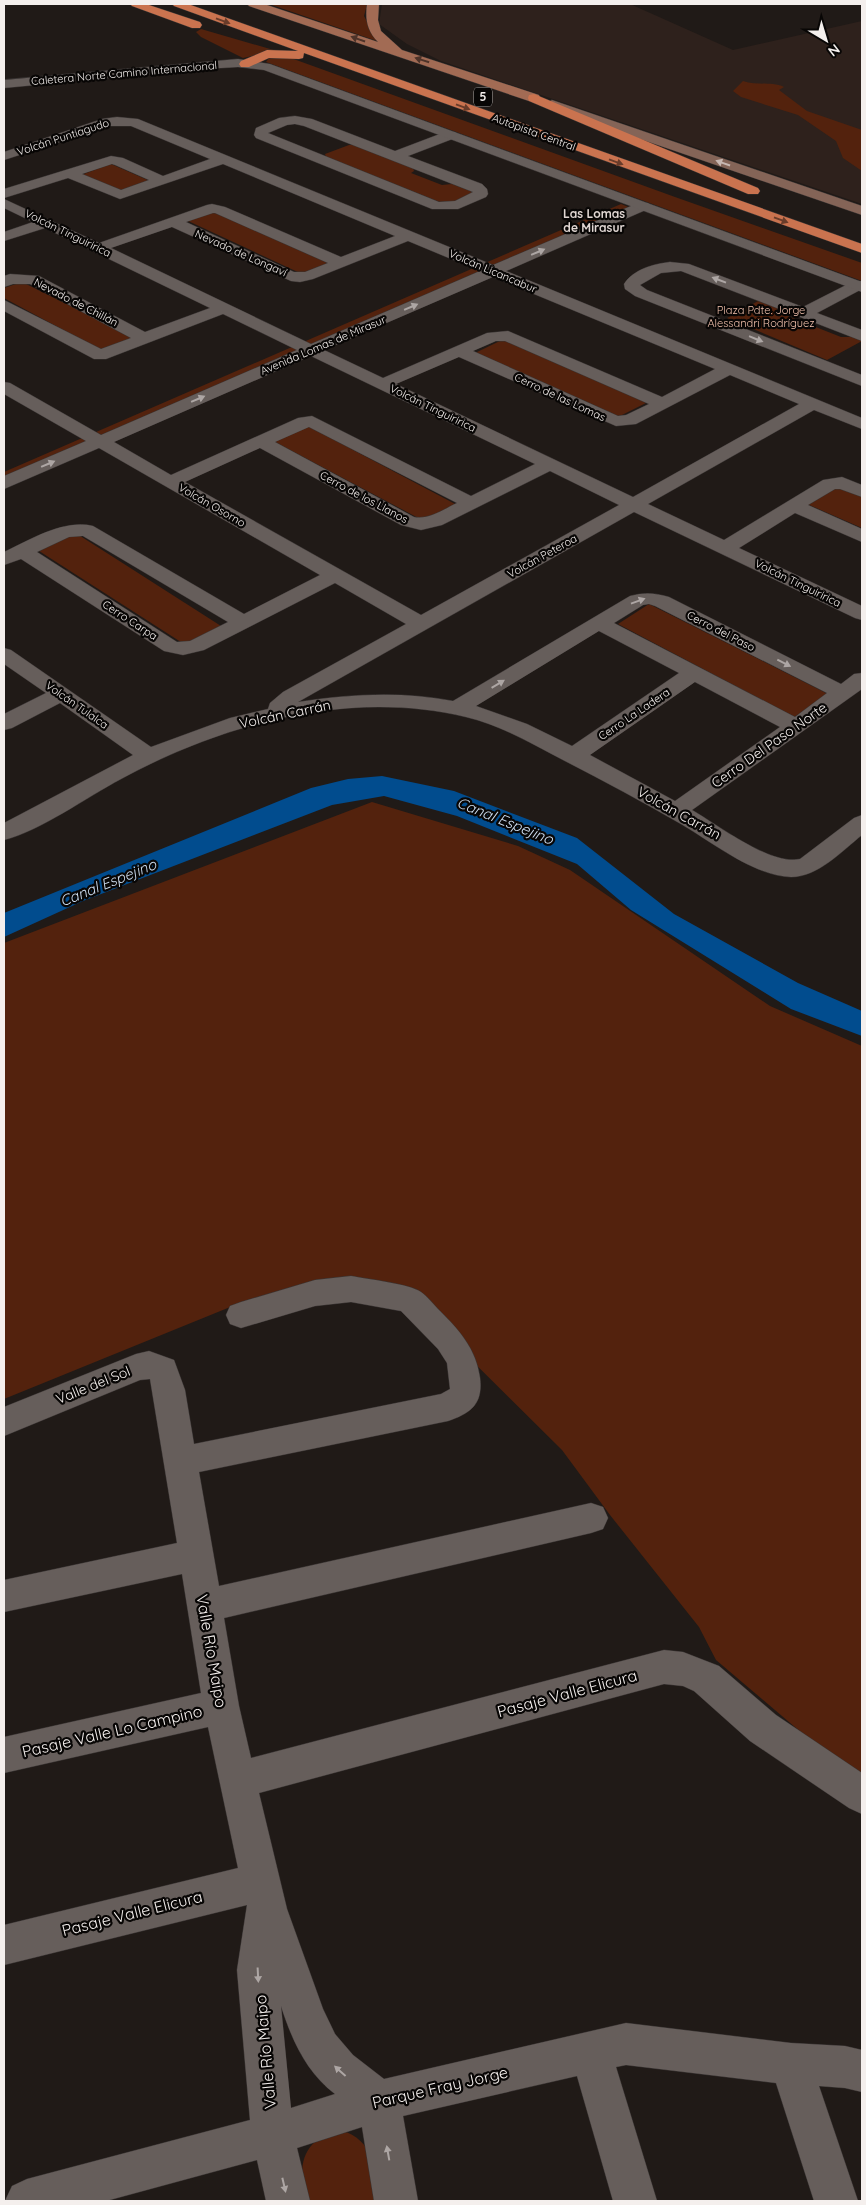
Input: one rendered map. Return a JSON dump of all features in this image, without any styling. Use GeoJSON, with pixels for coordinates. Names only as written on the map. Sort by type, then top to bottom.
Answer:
{"type":"FeatureCollection","features":[{"type":"Feature","properties":{"kind":"highway"},"geometry":{"type":"LineString","coordinates":[[136,4],[210,29]]}},
{"type":"Feature","properties":{"kind":"highway","name":"Autopista Central"},"geometry":{"type":"LineString","coordinates":[[178,4],[862,249]]}},
{"type":"Feature","properties":{"kind":"highway"},"geometry":{"type":"LineString","coordinates":[[214,4],[340,47]]}},
{"type":"Feature","properties":{"kind":"highway"},"geometry":{"type":"LineString","coordinates":[[223,33],[330,60]]}},
{"type":"Feature","properties":{"kind":"highway"},"geometry":{"type":"LineString","coordinates":[[245,64],[264,55],[276,53],[330,60]]}},
{"type":"Feature","properties":{"kind":"highway"},"geometry":{"type":"LineString","coordinates":[[534,98],[753,191]]}},
{"type":"Feature","properties":{"kind":"highway","name":"Autopista Central"},"geometry":{"type":"LineString","coordinates":[[567,126],[771,198]]}},
{"type":"Feature","properties":{"kind":"main road"},"geometry":{"type":"LineString","coordinates":[[253,4],[862,211]]}},
{"type":"Feature","properties":{"kind":"main road"},"geometry":{"type":"LineString","coordinates":[[373,4],[371,18],[374,31],[383,40],[404,54]]}},
{"type":"Feature","properties":{"kind":"street","name":"Caletera Norte Camino Internacional"},"geometry":{"type":"LineString","coordinates":[[4,84],[204,65],[245,64],[272,69],[625,199],[861,290]]}},
{"type":"Feature","properties":{"kind":"street","name":"Volcán Puntiagudo"},"geometry":{"type":"LineString","coordinates":[[4,156],[107,122],[123,120]]}},
{"type":"Feature","properties":{"kind":"street","name":"Volcán Licancabur"},"geometry":{"type":"LineString","coordinates":[[123,120],[137,123],[862,424]]}},
{"type":"Feature","properties":{"kind":"street"},"geometry":{"type":"LineString","coordinates":[[300,120],[356,140],[477,188],[481,194],[476,198],[455,206],[437,206],[265,138],[261,135],[261,131],[284,122],[300,120]]}},
{"type":"Feature","properties":{"kind":"street"},"geometry":{"type":"LineString","coordinates":[[395,156],[450,135]]}},
{"type":"Feature","properties":{"kind":"street"},"geometry":{"type":"LineString","coordinates":[[312,156],[356,140]]}},
{"type":"Feature","properties":{"kind":"street"},"geometry":{"type":"LineString","coordinates":[[409,161],[464,140]]}},
{"type":"Feature","properties":{"kind":"street"},"geometry":{"type":"LineString","coordinates":[[68,173],[120,195],[224,159]]}},
{"type":"Feature","properties":{"kind":"street"},"geometry":{"type":"LineString","coordinates":[[4,194],[111,160],[118,161],[163,180]]}},
{"type":"Feature","properties":{"kind":"street","name":"Avenida Lomas de Mirasur"},"geometry":{"type":"LineString","coordinates":[[4,483],[91,437],[294,342],[625,199]]}},
{"type":"Feature","properties":{"kind":"street","name":"Volcán Tinguiririca"},"geometry":{"type":"LineString","coordinates":[[4,202],[862,614]]}},
{"type":"Feature","properties":{"kind":"street","name":"Avenida Lomas de Mirasur"},"geometry":{"type":"LineString","coordinates":[[4,467],[91,437],[311,350],[643,206]]}},
{"type":"Feature","properties":{"kind":"street","name":"Nevado de Longaví"},"geometry":{"type":"LineString","coordinates":[[98,248],[207,209],[216,209],[341,263]]}},
{"type":"Feature","properties":{"kind":"street","name":"Nevado de Longaví"},"geometry":{"type":"LineString","coordinates":[[171,221],[293,276],[308,276],[408,236]]}},
{"type":"Feature","properties":{"kind":"street"},"geometry":{"type":"LineString","coordinates":[[4,238],[46,223]]}},
{"type":"Feature","properties":{"kind":"street"},"geometry":{"type":"LineString","coordinates":[[827,367],[857,347],[823,321],[679,266],[659,269],[632,284],[633,289],[636,291],[862,381]]}},
{"type":"Feature","properties":{"kind":"street","name":"Nevado de Chillán"},"geometry":{"type":"LineString","coordinates":[[4,282],[10,279],[33,279],[146,339]]}},
{"type":"Feature","properties":{"kind":"street"},"geometry":{"type":"LineString","coordinates":[[804,313],[861,290]]}},
{"type":"Feature","properties":{"kind":"street"},"geometry":{"type":"LineString","coordinates":[[823,321],[861,290]]}},
{"type":"Feature","properties":{"kind":"street"},"geometry":{"type":"LineString","coordinates":[[738,302],[754,294]]}},
{"type":"Feature","properties":{"kind":"street","name":"Nevado de Chillán"},"geometry":{"type":"LineString","coordinates":[[4,305],[97,354],[105,354],[224,308]]}},
{"type":"Feature","properties":{"kind":"street"},"geometry":{"type":"LineString","coordinates":[[705,319],[722,310]]}},
{"type":"Feature","properties":{"kind":"street"},"geometry":{"type":"LineString","coordinates":[[383,384],[493,336],[508,336],[662,403]]}},
{"type":"Feature","properties":{"kind":"street","name":"Cerro de las Lomas"},"geometry":{"type":"LineString","coordinates":[[459,351],[612,420],[630,420],[729,369]]}},
{"type":"Feature","properties":{"kind":"street","name":"Volcán Osorno"},"geometry":{"type":"LineString","coordinates":[[8,393],[91,437],[421,624]]}},
{"type":"Feature","properties":{"kind":"street","name":"Volcán Peteroa"},"geometry":{"type":"LineString","coordinates":[[277,713],[280,705],[291,697],[812,404]]}},
{"type":"Feature","properties":{"kind":"street"},"geometry":{"type":"LineString","coordinates":[[170,482],[304,422],[312,421],[471,502]]}},
{"type":"Feature","properties":{"kind":"street","name":"Cerro de los Llanos"},"geometry":{"type":"LineString","coordinates":[[260,441],[408,521],[421,524],[435,521],[550,464]]}},
{"type":"Feature","properties":{"kind":"street"},"geometry":{"type":"LineString","coordinates":[[725,548],[833,483],[842,483],[862,491]]}},
{"type":"Feature","properties":{"kind":"street"},"geometry":{"type":"LineString","coordinates":[[794,506],[862,536]]}},
{"type":"Feature","properties":{"kind":"street"},"geometry":{"type":"LineString","coordinates":[[4,560],[72,530],[92,531],[243,622]]}},
{"type":"Feature","properties":{"kind":"street","name":"Cerro Carpa"},"geometry":{"type":"LineString","coordinates":[[24,551],[177,649],[196,646],[335,575]]}},
{"type":"Feature","properties":{"kind":"street","name":"Cerro del Paso"},"geometry":{"type":"LineString","coordinates":[[456,709],[637,600],[656,599],[843,693]]}},
{"type":"Feature","properties":{"kind":"street"},"geometry":{"type":"LineString","coordinates":[[599,622],[796,726]]}},
{"type":"Feature","properties":{"kind":"street","name":"Volcán Tulalca"},"geometry":{"type":"LineString","coordinates":[[4,654],[149,756]]}},
{"type":"Feature","properties":{"kind":"street","name":"Cerro La Ladera"},"geometry":{"type":"LineString","coordinates":[[573,756],[694,673]]}},
{"type":"Feature","properties":{"kind":"street","name":"Cerro Del Paso Norte"},"geometry":{"type":"LineString","coordinates":[[676,811],[862,679]]}},
{"type":"Feature","properties":{"kind":"street"},"geometry":{"type":"LineString","coordinates":[[4,723],[61,694]]}},
{"type":"Feature","properties":{"kind":"street","name":"Volcán Carrán"},"geometry":{"type":"LineString","coordinates":[[4,832],[149,756],[236,724],[277,713],[323,704],[366,701],[416,703],[456,709],[508,724],[573,756],[774,866],[792,868],[808,864],[862,823]]}},
{"type":"Feature","properties":{"kind":"street"},"geometry":{"type":"LineString","coordinates":[[180,1461],[448,1407],[462,1398],[466,1392],[462,1361],[456,1349],[432,1320],[410,1300],[351,1290],[315,1293],[241,1315]]}},
{"type":"Feature","properties":{"kind":"street","name":"Valle del Sol"},"geometry":{"type":"LineString","coordinates":[[4,1422],[122,1373],[150,1364],[162,1370],[169,1390]]}},
{"type":"Feature","properties":{"kind":"street","name":"Valle Río Maipo"},"geometry":{"type":"LineString","coordinates":[[169,1390],[221,1706],[264,1896],[306,2017],[320,2049],[338,2070],[379,2101]]}},
{"type":"Feature","properties":{"kind":"street"},"geometry":{"type":"LineString","coordinates":[[204,1606],[591,1518]]}},
{"type":"Feature","properties":{"kind":"street"},"geometry":{"type":"LineString","coordinates":[[4,1596],[195,1555]]}},
{"type":"Feature","properties":{"kind":"street","name":"Pasaje Valle Elicura"},"geometry":{"type":"LineString","coordinates":[[239,1780],[664,1667],[684,1669],[706,1678],[763,1728],[862,1795]]}},
{"type":"Feature","properties":{"kind":"street","name":"Pasaje Valle Lo Campino"},"geometry":{"type":"LineString","coordinates":[[4,1755],[221,1706]]}},
{"type":"Feature","properties":{"kind":"street","name":"Valle Río Maipo"},"geometry":{"type":"LineString","coordinates":[[264,1896],[257,1970],[273,2135],[288,2201]]}},
{"type":"Feature","properties":{"kind":"street","name":"Pasaje Valle Elicura"},"geometry":{"type":"LineString","coordinates":[[4,1945],[264,1896]]}},
{"type":"Feature","properties":{"kind":"street","name":"Parque Fray Jorge"},"geometry":{"type":"LineString","coordinates":[[27,2201],[273,2135],[379,2101],[626,2044],[791,2064],[845,2067],[862,2071]]}},
{"type":"Feature","properties":{"kind":"street"},"geometry":{"type":"LineString","coordinates":[[591,2052],[635,2201]]}},
{"type":"Feature","properties":{"kind":"street"},"geometry":{"type":"LineString","coordinates":[[791,2064],[836,2201]]}},
{"type":"Feature","properties":{"kind":"street"},"geometry":{"type":"LineString","coordinates":[[379,2101],[396,2201]]}},
{"type":"Feature","properties":{"kind":"shaded area"},"geometry":{"type":"Polygon","coordinates":[[[382,4],[630,4],[733,50],[862,21],[862,204],[441,61],[407,44],[379,24],[382,4]]]}},
{"type":"Feature","properties":{"kind":"green space"},"geometry":{"type":"Polygon","coordinates":[[[269,4],[367,4],[364,16],[377,41],[269,4]]]}},
{"type":"Feature","properties":{"kind":"green space"},"geometry":{"type":"Polygon","coordinates":[[[201,29],[277,51],[243,58],[201,37],[196,32],[201,29]]]}},
{"type":"Feature","properties":{"kind":"green space"},"geometry":{"type":"Polygon","coordinates":[[[278,56],[288,57],[862,263],[862,281],[266,62],[269,58],[278,56]]]}},
{"type":"Feature","properties":{"kind":"green space"},"geometry":{"type":"Polygon","coordinates":[[[743,81],[774,84],[784,87],[779,90],[807,111],[862,130],[862,171],[843,158],[836,141],[798,115],[741,97],[733,91],[743,81]]]}},
{"type":"Feature","properties":{"kind":"green space"},"geometry":{"type":"Polygon","coordinates":[[[349,145],[355,145],[413,168],[414,171],[411,173],[442,185],[452,184],[471,191],[473,194],[451,203],[442,203],[326,157],[325,154],[349,145]]]}},
{"type":"Feature","properties":{"kind":"green space"},"geometry":{"type":"Polygon","coordinates":[[[111,164],[150,181],[119,192],[81,175],[111,164]]]}},
{"type":"Feature","properties":{"kind":"green space"},"geometry":{"type":"Polygon","coordinates":[[[621,204],[631,208],[4,478],[4,472],[621,204]]]}},
{"type":"Feature","properties":{"kind":"green space"},"geometry":{"type":"Polygon","coordinates":[[[212,210],[331,263],[302,274],[186,220],[212,210]]]}},
{"type":"Feature","properties":{"kind":"green space"},"geometry":{"type":"Polygon","coordinates":[[[22,282],[135,338],[102,351],[4,298],[4,288],[22,282]]]}},
{"type":"Feature","properties":{"kind":"green space","name":"Plaza Pdte. Jorge Alessandri Rodríguez"},"geometry":{"type":"Polygon","coordinates":[[[760,300],[780,307],[775,311],[841,337],[860,337],[862,341],[827,360],[727,318],[760,300]]]}},
{"type":"Feature","properties":{"kind":"green space"},"geometry":{"type":"Polygon","coordinates":[[[504,339],[648,402],[618,417],[475,353],[504,339]]]}},
{"type":"Feature","properties":{"kind":"green space"},"geometry":{"type":"Polygon","coordinates":[[[308,426],[457,505],[424,521],[273,441],[308,426]]]}},
{"type":"Feature","properties":{"kind":"green space"},"geometry":{"type":"Polygon","coordinates":[[[839,485],[862,496],[862,528],[807,504],[839,485]]]}},
{"type":"Feature","properties":{"kind":"green space"},"geometry":{"type":"Polygon","coordinates":[[[74,532],[221,626],[184,644],[36,549],[74,532]]]}},
{"type":"Feature","properties":{"kind":"green space"},"geometry":{"type":"Polygon","coordinates":[[[649,604],[830,695],[794,717],[618,624],[649,604]]]}},
{"type":"Feature","properties":{"kind":"green space"},"geometry":{"type":"Polygon","coordinates":[[[372,802],[518,846],[570,870],[770,1006],[862,1046],[862,1775],[809,1739],[716,1660],[699,1627],[610,1515],[562,1450],[438,1327],[367,1289],[245,1301],[4,1399],[4,943],[372,802]]]}},
{"type":"Feature","properties":{"kind":"green space"},"geometry":{"type":"Polygon","coordinates":[[[342,2131],[352,2135],[367,2149],[381,2180],[385,2201],[305,2201],[302,2169],[306,2154],[310,2147],[319,2139],[342,2131]]]}},
{"type":"Feature","properties":{"kind":"water","name":"Canal Espejino"},"geometry":{"type":"Polygon","coordinates":[[[382,776],[454,791],[577,838],[674,914],[798,983],[862,1011],[862,1036],[791,1009],[631,910],[577,864],[457,816],[384,796],[332,805],[83,901],[4,937],[4,913],[311,788],[348,779],[382,776]]]}},
{"type":"Feature","properties":{"kind":"district","name":"Las Lomas de Mirasur"},"geometry":{"type":"Point","coordinates":[594,221]}}]}
